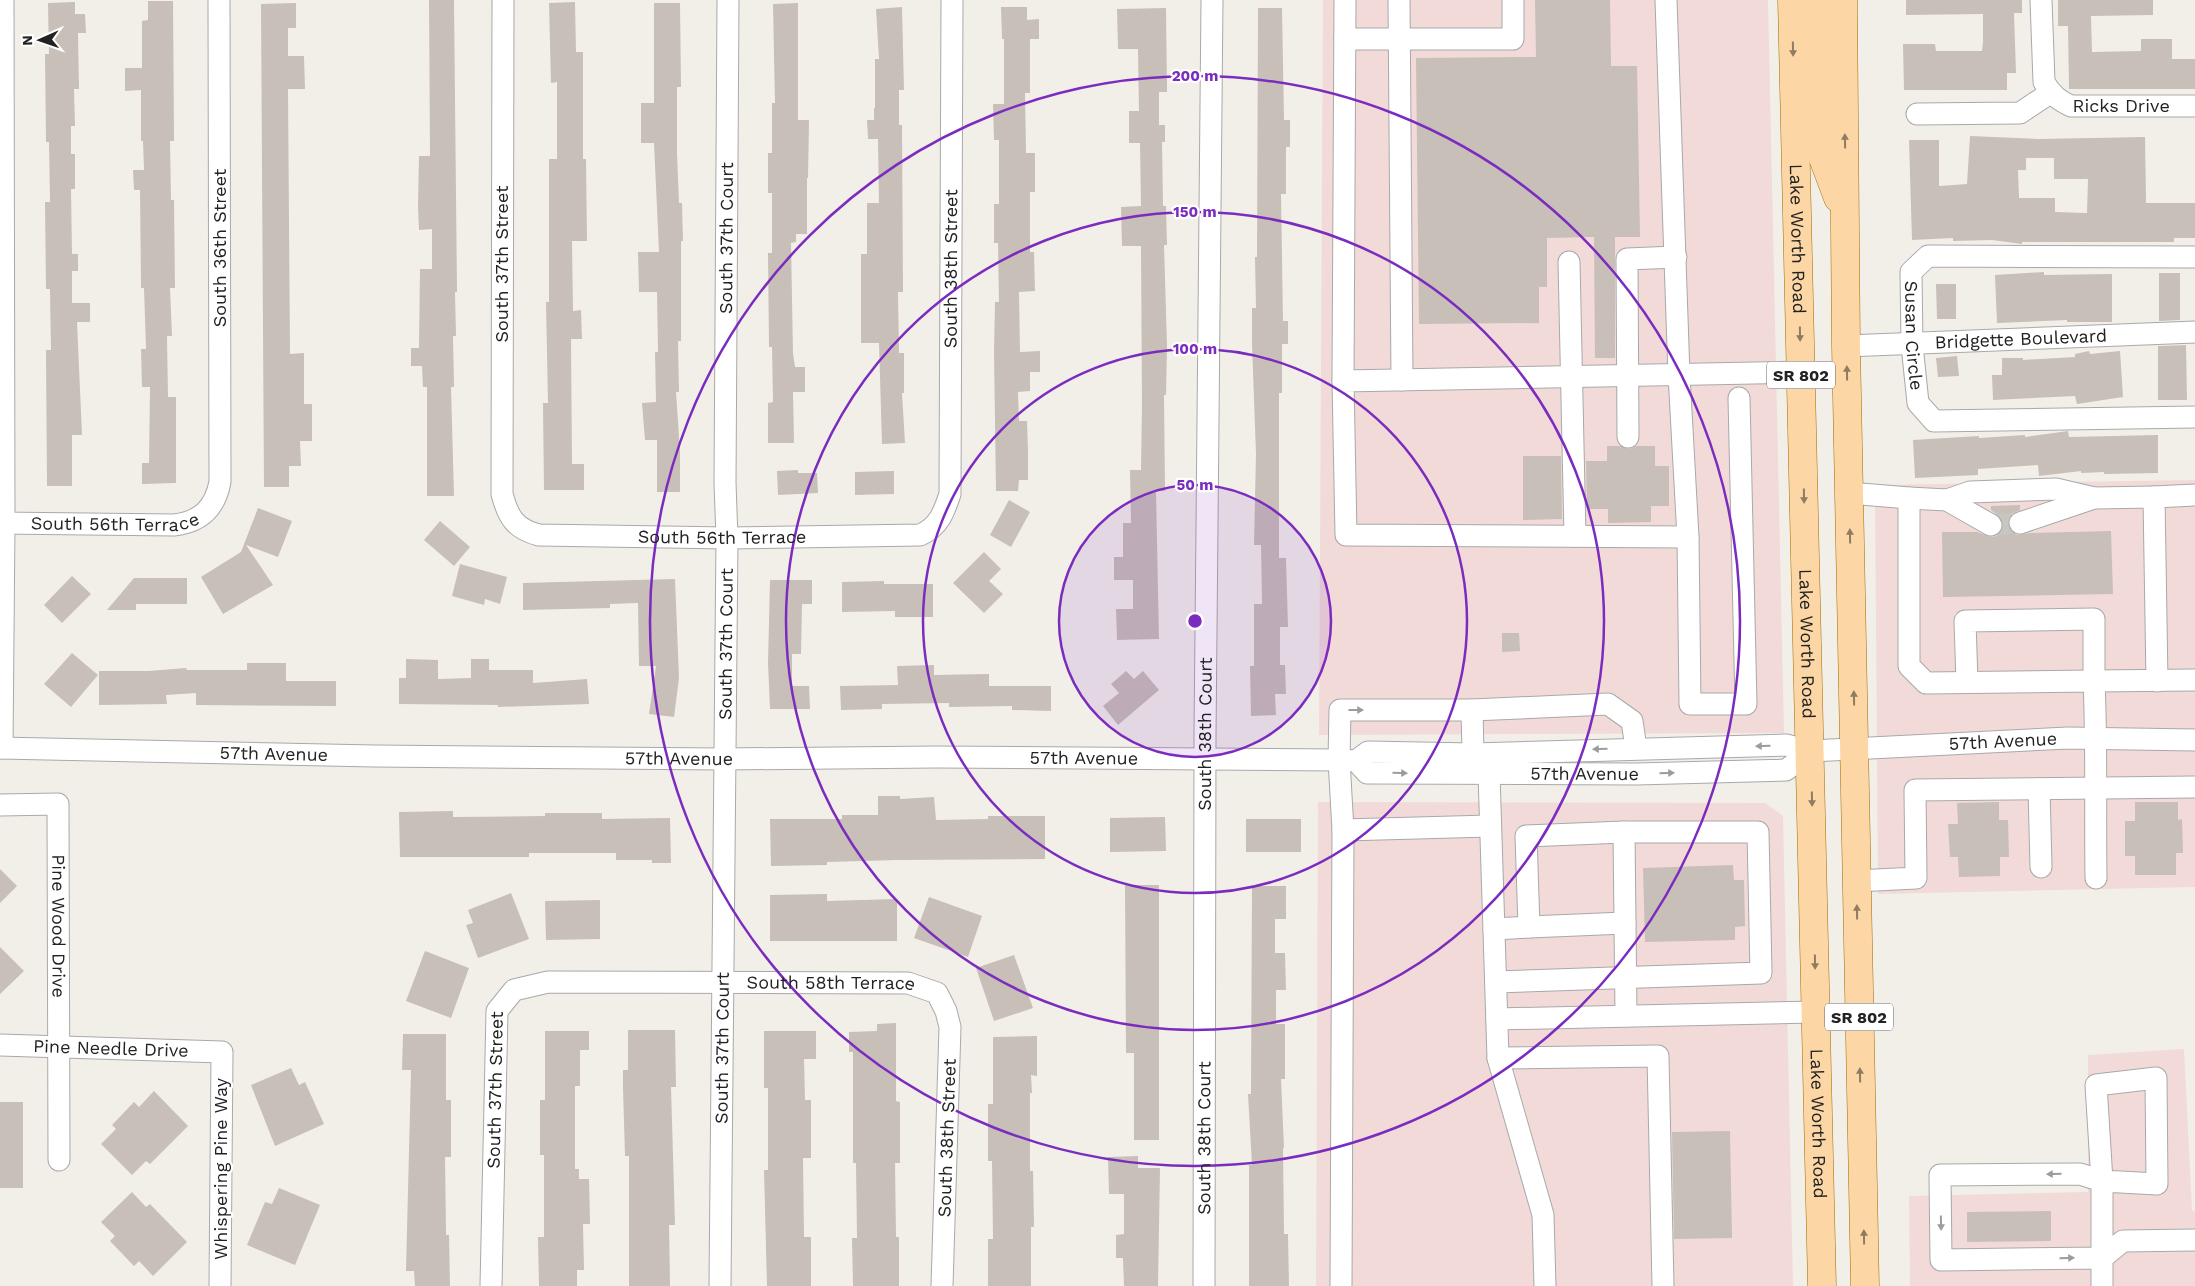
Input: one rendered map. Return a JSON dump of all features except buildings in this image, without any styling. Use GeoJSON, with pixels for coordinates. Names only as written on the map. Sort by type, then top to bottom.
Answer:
{"type":"FeatureCollection","features":[{"type":"Feature","properties":{"kind":"main road","name":"Lake Worth Road"},"geometry":{"type":"LineString","coordinates":[[1792,0],[1822,1286]]}},
{"type":"Feature","properties":{"kind":"main road"},"geometry":{"type":"LineString","coordinates":[[1819,0],[1823,158],[1845,219]]}},
{"type":"Feature","properties":{"kind":"main road","name":"SR 802"},"geometry":{"type":"LineString","coordinates":[[1843,0],[1846,346],[1865,1286]]}},
{"type":"Feature","properties":{"kind":"main road"},"geometry":{"type":"LineString","coordinates":[[1818,1099],[1834,1137],[1837,1270],[1841,1286]]}},
{"type":"Feature","properties":{"kind":"street"},"geometry":{"type":"LineString","coordinates":[[1,748],[3,0]]}},
{"type":"Feature","properties":{"kind":"street","name":"South 36th Street"},"geometry":{"type":"LineString","coordinates":[[217,496],[220,482],[219,0]]}},
{"type":"Feature","properties":{"kind":"street","name":"South 37th Street"},"geometry":{"type":"LineString","coordinates":[[503,0],[502,494],[507,512],[515,525]]}},
{"type":"Feature","properties":{"kind":"street","name":"South 37th Court"},"geometry":{"type":"LineString","coordinates":[[720,1286],[728,0]]}},
{"type":"Feature","properties":{"kind":"street","name":"South 38th Street"},"geometry":{"type":"LineString","coordinates":[[930,530],[943,515],[950,494],[952,0]]}},
{"type":"Feature","properties":{"kind":"street","name":"South 38th Court"},"geometry":{"type":"LineString","coordinates":[[1204,1286],[1205,759],[1212,0]]}},
{"type":"Feature","properties":{"kind":"street"},"geometry":{"type":"LineString","coordinates":[[1345,0],[1343,381],[1346,535],[1688,537]]}},
{"type":"Feature","properties":{"kind":"street"},"geometry":{"type":"LineString","coordinates":[[1399,0],[1402,380]]}},
{"type":"Feature","properties":{"kind":"street"},"geometry":{"type":"LineString","coordinates":[[1345,39],[1513,39],[1513,0]]}},
{"type":"Feature","properties":{"kind":"street"},"geometry":{"type":"LineString","coordinates":[[1666,0],[1688,537],[1690,704],[1746,704],[1739,398]]}},
{"type":"Feature","properties":{"kind":"street","name":"Ricks Drive"},"geometry":{"type":"LineString","coordinates":[[2041,0],[2042,69],[2044,82],[2050,93],[2060,101],[2071,106],[2195,106]]}},
{"type":"Feature","properties":{"kind":"street","name":"Ricks Drive"},"geometry":{"type":"LineString","coordinates":[[1917,114],[2020,113],[2050,93]]}},
{"type":"Feature","properties":{"kind":"street","name":"Susan Circle"},"geometry":{"type":"LineString","coordinates":[[2195,257],[1928,256],[1911,272],[1912,345],[1918,403],[1934,421],[2195,417]]}},
{"type":"Feature","properties":{"kind":"street"},"geometry":{"type":"LineString","coordinates":[[1628,436],[1627,259],[1676,257]]}},
{"type":"Feature","properties":{"kind":"street"},"geometry":{"type":"LineString","coordinates":[[1569,262],[1574,536]]}},
{"type":"Feature","properties":{"kind":"street","name":"Bridgette Boulevard"},"geometry":{"type":"LineString","coordinates":[[1846,346],[1912,345],[2195,332]]}},
{"type":"Feature","properties":{"kind":"street"},"geometry":{"type":"LineString","coordinates":[[1343,381],[1801,372]]}},
{"type":"Feature","properties":{"kind":"street"},"geometry":{"type":"LineString","coordinates":[[1849,493],[1946,500],[1970,492],[2056,489],[2094,498],[2154,498],[2195,495]]}},
{"type":"Feature","properties":{"kind":"street","name":"South 56th Terrace"},"geometry":{"type":"LineString","coordinates":[[2,523],[181,524],[201,517],[210,508],[217,496]]}},
{"type":"Feature","properties":{"kind":"street"},"geometry":{"type":"LineString","coordinates":[[1909,498],[1909,666],[1926,683],[2195,680]]}},
{"type":"Feature","properties":{"kind":"street"},"geometry":{"type":"LineString","coordinates":[[2020,523],[2094,498]]}},
{"type":"Feature","properties":{"kind":"street"},"geometry":{"type":"LineString","coordinates":[[2154,498],[2157,680]]}},
{"type":"Feature","properties":{"kind":"street"},"geometry":{"type":"LineString","coordinates":[[1946,500],[1991,525]]}},
{"type":"Feature","properties":{"kind":"street","name":"South 56th Terrace"},"geometry":{"type":"LineString","coordinates":[[515,525],[526,532],[552,536],[726,538],[892,536],[920,535],[930,530]]}},
{"type":"Feature","properties":{"kind":"street"},"geometry":{"type":"LineString","coordinates":[[1967,682],[1965,621],[2094,619],[2094,681],[2097,738],[2094,788],[2096,878]]}},
{"type":"Feature","properties":{"kind":"street"},"geometry":{"type":"LineString","coordinates":[[1341,1286],[1343,830],[1348,761],[1340,710],[1472,710],[1608,704],[1632,721],[1636,748]]}},
{"type":"Feature","properties":{"kind":"street"},"geometry":{"type":"LineString","coordinates":[[1472,710],[1473,754]]}},
{"type":"Feature","properties":{"kind":"street","name":"57th Avenue"},"geometry":{"type":"LineString","coordinates":[[1,748],[374,756],[723,759],[936,757],[1348,761],[1368,752],[1473,754],[1786,745],[1811,751],[1855,747],[2097,738],[2195,740]]}},
{"type":"Feature","properties":{"kind":"street","name":"57th Avenue"},"geometry":{"type":"LineString","coordinates":[[1348,761],[1367,773],[1489,774],[1786,770],[1811,751]]}},
{"type":"Feature","properties":{"kind":"street"},"geometry":{"type":"LineString","coordinates":[[1489,774],[1498,1058],[1543,1215],[1545,1286]]}},
{"type":"Feature","properties":{"kind":"street"},"geometry":{"type":"LineString","coordinates":[[1856,880],[1916,878],[1915,790],[2195,787]]}},
{"type":"Feature","properties":{"kind":"street"},"geometry":{"type":"LineString","coordinates":[[2039,789],[2041,867]]}},
{"type":"Feature","properties":{"kind":"street","name":"Pine Wood Drive"},"geometry":{"type":"LineString","coordinates":[[0,805],[58,804],[59,1160]]}},
{"type":"Feature","properties":{"kind":"street"},"geometry":{"type":"LineString","coordinates":[[1343,830],[1490,826]]}},
{"type":"Feature","properties":{"kind":"street"},"geometry":{"type":"LineString","coordinates":[[1624,832],[1626,1016]]}},
{"type":"Feature","properties":{"kind":"street"},"geometry":{"type":"LineString","coordinates":[[1496,982],[1761,973],[1758,832],[1624,832],[1526,836],[1529,927]]}},
{"type":"Feature","properties":{"kind":"street"},"geometry":{"type":"LineString","coordinates":[[1494,929],[1625,923]]}},
{"type":"Feature","properties":{"kind":"street","name":"South 37th Street"},"geometry":{"type":"LineString","coordinates":[[491,1286],[497,1011],[514,990],[548,982],[723,983]]}},
{"type":"Feature","properties":{"kind":"street","name":"South 58th Terrace"},"geometry":{"type":"LineString","coordinates":[[723,983],[908,983],[937,993]]}},
{"type":"Feature","properties":{"kind":"street","name":"South 38th Street"},"geometry":{"type":"LineString","coordinates":[[937,993],[946,1011],[950,1027],[942,1286]]}},
{"type":"Feature","properties":{"kind":"street"},"geometry":{"type":"LineString","coordinates":[[1497,1019],[1816,1012]]}},
{"type":"Feature","properties":{"kind":"street","name":"Pine Needle Drive"},"geometry":{"type":"LineString","coordinates":[[0,1044],[222,1052]]}},
{"type":"Feature","properties":{"kind":"street","name":"Whispering Pine Way"},"geometry":{"type":"LineString","coordinates":[[220,1286],[222,1052]]}},
{"type":"Feature","properties":{"kind":"street"},"geometry":{"type":"LineString","coordinates":[[1498,1058],[1658,1056],[1663,1286]]}},
{"type":"Feature","properties":{"kind":"street"},"geometry":{"type":"LineString","coordinates":[[2102,1286],[2102,1258],[2102,1181],[2096,1085],[2156,1078],[2157,1184],[2102,1181],[2080,1174],[1940,1175],[1941,1260],[2102,1258],[2123,1242],[2195,1240]]}},
{"type":"Feature","properties":{"kind":"shaded area"},"geometry":{"type":"Polygon","coordinates":[[[1323,0],[1768,0],[1784,733],[1319,735],[1323,0]]]}},
{"type":"Feature","properties":{"kind":"shaded area"},"geometry":{"type":"Polygon","coordinates":[[[2195,480],[2195,887],[1878,894],[1875,485],[2195,480]]]}},
{"type":"Feature","properties":{"kind":"shaded area"},"geometry":{"type":"Polygon","coordinates":[[[1318,802],[1765,803],[1783,816],[1793,1286],[1316,1286],[1318,802]]]}},
{"type":"Feature","properties":{"kind":"shaded area"},"geometry":{"type":"Polygon","coordinates":[[[2184,1049],[2192,1210],[2195,1211],[2195,1286],[1910,1286],[1909,1196],[2088,1192],[2088,1055],[2184,1049]]]}},
{"type":"Feature","properties":{"kind":"tunnel"},"geometry":{"type":"LineString","coordinates":[[1991,525],[2020,523]]}}]}
